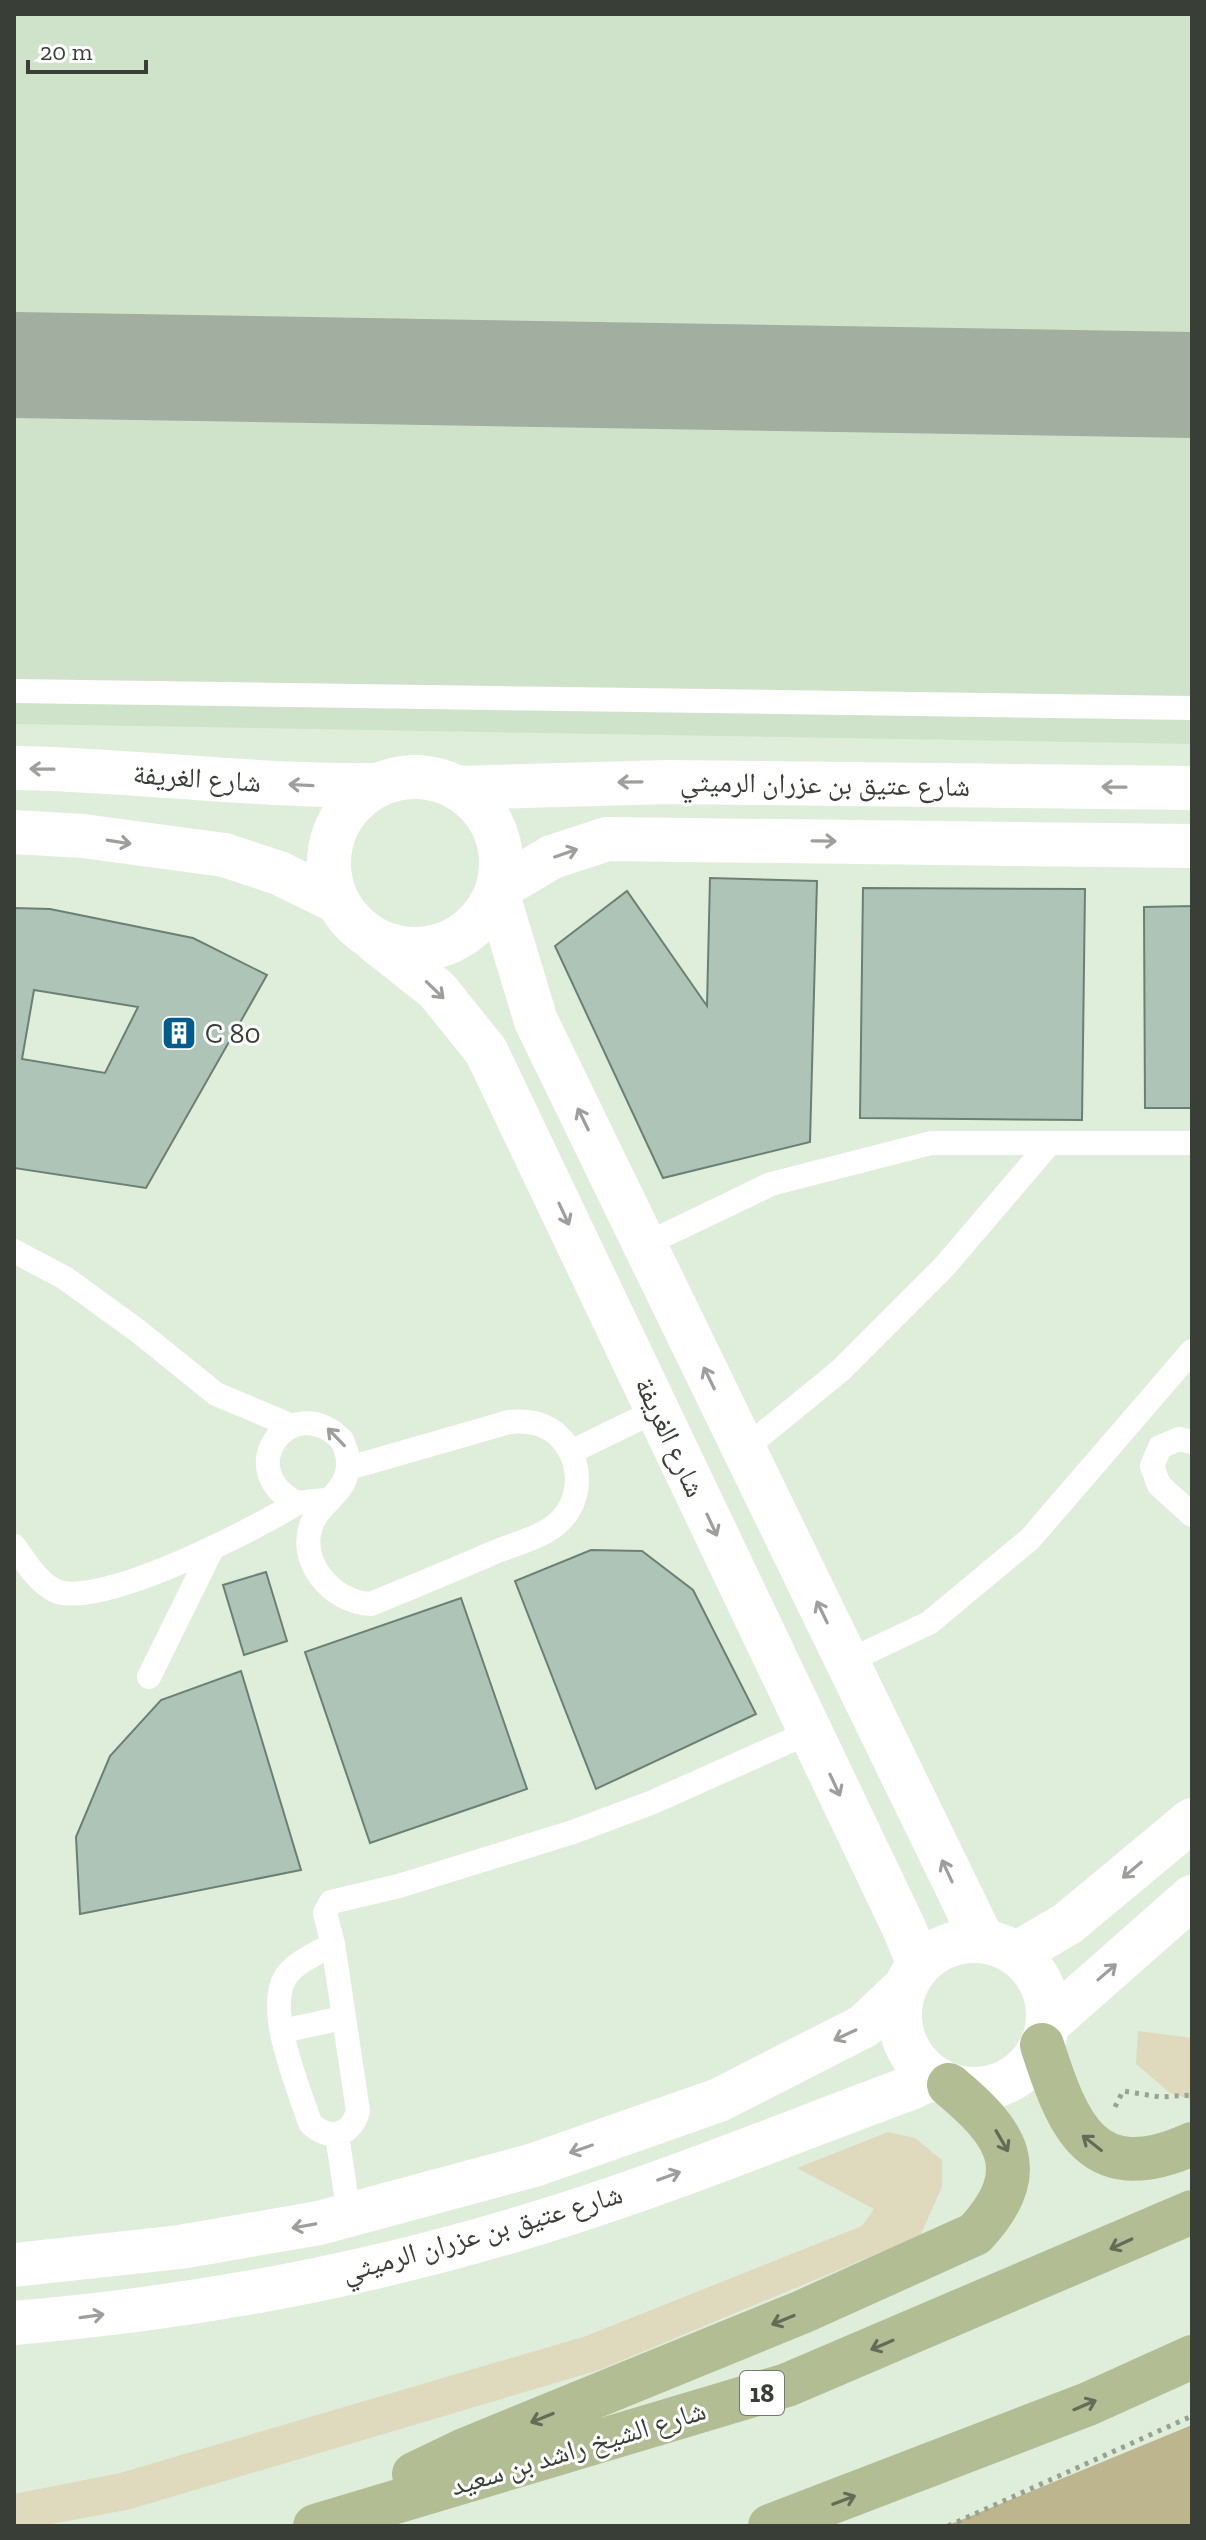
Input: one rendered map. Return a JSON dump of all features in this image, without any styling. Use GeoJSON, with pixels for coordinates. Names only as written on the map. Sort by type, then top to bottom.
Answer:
{"type":"FeatureCollection","features":[{"type":"Feature","properties":{"kind":"main road"},"geometry":{"type":"LineString","coordinates":[[1045,2034],[1069,2120],[1096,2148],[1115,2157],[1143,2158],[1192,2144]]}},
{"type":"Feature","properties":{"kind":"main road"},"geometry":{"type":"LineString","coordinates":[[320,2525],[464,2450],[802,2312],[975,2234],[996,2212],[1010,2177],[1008,2153],[992,2126],[941,2081]]}},
{"type":"Feature","properties":{"kind":"main road","name":"شارع الشيخ راشد بن سعيد"},"geometry":{"type":"LineString","coordinates":[[320,2525],[787,2385],[1192,2212]]}},
{"type":"Feature","properties":{"kind":"main road"},"geometry":{"type":"LineString","coordinates":[[770,2526],[1088,2404],[1192,2357]]}},
{"type":"Feature","properties":{"kind":"street","name":"شارع الغريفة"},"geometry":{"type":"LineString","coordinates":[[14,768],[91,769],[310,786],[379,785]]}},
{"type":"Feature","properties":{"kind":"street"},"geometry":{"type":"LineString","coordinates":[[406,777],[433,779],[458,788],[477,803],[492,822],[500,845],[501,868],[497,890],[482,918],[460,937],[433,948],[404,949],[375,941],[353,924],[336,901],[329,874],[330,847],[339,821],[356,800],[379,785],[406,777]]}},
{"type":"Feature","properties":{"kind":"street","name":"شارع عتيق بن عزران الرميثي"},"geometry":{"type":"LineString","coordinates":[[458,788],[667,782],[1192,788]]}},
{"type":"Feature","properties":{"kind":"street"},"geometry":{"type":"LineString","coordinates":[[14,832],[83,836],[224,855],[279,873],[336,901]]}},
{"type":"Feature","properties":{"kind":"street","name":"شارع عتيق بن عزران الرميثي"},"geometry":{"type":"LineString","coordinates":[[497,890],[552,857],[607,839],[1192,846]]}},
{"type":"Feature","properties":{"kind":"street"},"geometry":{"type":"LineString","coordinates":[[497,890],[536,1021],[846,1662],[1000,1947],[1042,1984],[1045,2034]]}},
{"type":"Feature","properties":{"kind":"street","name":"شارع الغريفة"},"geometry":{"type":"LineString","coordinates":[[375,941],[437,990],[486,1051],[810,1732],[912,1976]]}},
{"type":"Feature","properties":{"kind":"street"},"geometry":{"type":"LineString","coordinates":[[1192,1820],[1067,1924],[1000,1947],[959,1941],[937,1950],[912,1976],[900,2011],[903,2037],[914,2060],[941,2081],[993,2087],[1022,2071],[1045,2034],[1192,1897]]}},
{"type":"Feature","properties":{"kind":"street","name":"شارع عتيق بن عزران الرميثي"},"geometry":{"type":"LineString","coordinates":[[14,2265],[180,2247],[349,2215],[534,2165],[719,2100],[864,2026],[912,1976]]}},
{"type":"Feature","properties":{"kind":"street","name":"شارع عتيق بن عزران الرميثي"},"geometry":{"type":"LineString","coordinates":[[14,2323],[187,2303],[317,2280],[510,2230],[569,2212],[913,2087],[941,2081]]}},
{"type":"Feature","properties":{"kind":"lane"},"geometry":{"type":"LineString","coordinates":[[14,691],[1192,708]]}},
{"type":"Feature","properties":{"kind":"lane"},"geometry":{"type":"LineString","coordinates":[[644,1245],[771,1184],[931,1143],[1192,1143]]}},
{"type":"Feature","properties":{"kind":"lane"},"geometry":{"type":"LineString","coordinates":[[743,1450],[841,1370],[944,1267],[1049,1144]]}},
{"type":"Feature","properties":{"kind":"lane"},"geometry":{"type":"LineString","coordinates":[[14,1251],[78,1286],[216,1394],[262,1417],[292,1426]]}},
{"type":"Feature","properties":{"kind":"lane"},"geometry":{"type":"LineString","coordinates":[[846,1662],[929,1623],[1030,1539],[1192,1351]]}},
{"type":"Feature","properties":{"kind":"lane"},"geometry":{"type":"LineString","coordinates":[[571,1452],[657,1410]]}},
{"type":"Feature","properties":{"kind":"lane"},"geometry":{"type":"LineString","coordinates":[[297,1503],[274,1487],[267,1459],[271,1445],[292,1426],[305,1422],[333,1430],[342,1440],[349,1468],[345,1481],[325,1500],[309,1532],[309,1547],[321,1579],[342,1599],[371,1604],[546,1531],[561,1520],[572,1505],[577,1488],[577,1469],[561,1437],[546,1426],[519,1421],[349,1468]]}},
{"type":"Feature","properties":{"kind":"lane"},"geometry":{"type":"LineString","coordinates":[[1192,1442],[1179,1439],[1160,1447],[1152,1466],[1159,1485],[1192,1515]]}},
{"type":"Feature","properties":{"kind":"lane"},"geometry":{"type":"LineString","coordinates":[[14,1546],[42,1582],[54,1590],[79,1594],[212,1549],[252,1531],[297,1503],[325,1500]]}},
{"type":"Feature","properties":{"kind":"lane"},"geometry":{"type":"LineString","coordinates":[[149,1677],[212,1549]]}},
{"type":"Feature","properties":{"kind":"lane"},"geometry":{"type":"LineString","coordinates":[[333,1944],[296,1966],[286,1977],[280,1991],[282,2031],[310,2123],[319,2132],[337,2135],[348,2130],[358,2111],[333,1944],[325,1910],[336,1900],[399,1886],[573,1832],[653,1802],[810,1732]]}},
{"type":"Feature","properties":{"kind":"lane"},"geometry":{"type":"LineString","coordinates":[[282,2031],[343,2018]]}},
{"type":"Feature","properties":{"kind":"lane"},"geometry":{"type":"LineString","coordinates":[[337,2135],[349,2215]]}},
{"type":"Feature","properties":{"kind":"path"},"geometry":{"type":"LineString","coordinates":[[1096,2148],[1123,2091],[1160,2097],[1192,2095]]}},
{"type":"Feature","properties":{"kind":"path"},"geometry":{"type":"LineString","coordinates":[[948,2526],[1192,2416]]}},
{"type":"Feature","properties":{"kind":"shaded area"},"geometry":{"type":"Polygon","coordinates":[[[14,14],[1192,14],[1192,744],[14,724],[14,14]]]}},
{"type":"Feature","properties":{"kind":"shaded area"},"geometry":{"type":"Polygon","coordinates":[[[1138,2031],[1192,2038],[1192,2100],[1170,2093],[1136,2064],[1138,2031]]]}},
{"type":"Feature","properties":{"kind":"shaded area"},"geometry":{"type":"Polygon","coordinates":[[[888,2132],[915,2138],[942,2160],[942,2187],[920,2236],[599,2370],[131,2509],[41,2526],[14,2526],[14,2494],[120,2473],[586,2336],[862,2226],[874,2209],[797,2168],[888,2132]]]}},
{"type":"Feature","properties":{"kind":"shaded area"},"geometry":{"type":"Polygon","coordinates":[[[1192,2425],[1192,2526],[945,2526],[961,2520],[1192,2425]]]}},
{"type":"Feature","properties":{"kind":"building"},"geometry":{"type":"Polygon","coordinates":[[[710,878],[817,881],[810,1142],[663,1178],[555,946],[627,891],[707,1006],[710,878]]]}},
{"type":"Feature","properties":{"kind":"building"},"geometry":{"type":"Polygon","coordinates":[[[863,888],[1085,889],[1082,1120],[860,1118],[863,888]]]}},
{"type":"Feature","properties":{"kind":"building"},"geometry":{"type":"Polygon","coordinates":[[[1192,906],[1192,1108],[1145,1108],[1144,907],[1192,906]]]}},
{"type":"Feature","properties":{"kind":"building","name":"C 80"},"geometry":{"type":"Polygon","coordinates":[[[14,908],[50,909],[193,938],[267,975],[146,1188],[14,1168],[14,908]],[[34,990],[22,1059],[105,1073],[138,1007],[34,990]]]}},
{"type":"Feature","properties":{"kind":"building"},"geometry":{"type":"Polygon","coordinates":[[[591,1550],[642,1551],[693,1590],[756,1714],[596,1789],[515,1581],[591,1550]]]}},
{"type":"Feature","properties":{"kind":"building"},"geometry":{"type":"Polygon","coordinates":[[[266,1572],[287,1641],[244,1655],[223,1585],[266,1572]]]}},
{"type":"Feature","properties":{"kind":"building"},"geometry":{"type":"Polygon","coordinates":[[[461,1598],[527,1789],[370,1843],[305,1652],[461,1598]]]}},
{"type":"Feature","properties":{"kind":"building"},"geometry":{"type":"Polygon","coordinates":[[[241,1671],[301,1870],[80,1914],[76,1837],[110,1756],[161,1700],[241,1671]]]}},
{"type":"Feature","properties":{"kind":"taxiway"},"geometry":{"type":"LineString","coordinates":[[14,365],[1192,385]]}},
{"type":"Feature","properties":{"kind":"place","name":"C 80"},"geometry":{"type":"Point","coordinates":[179,1033]}}]}
